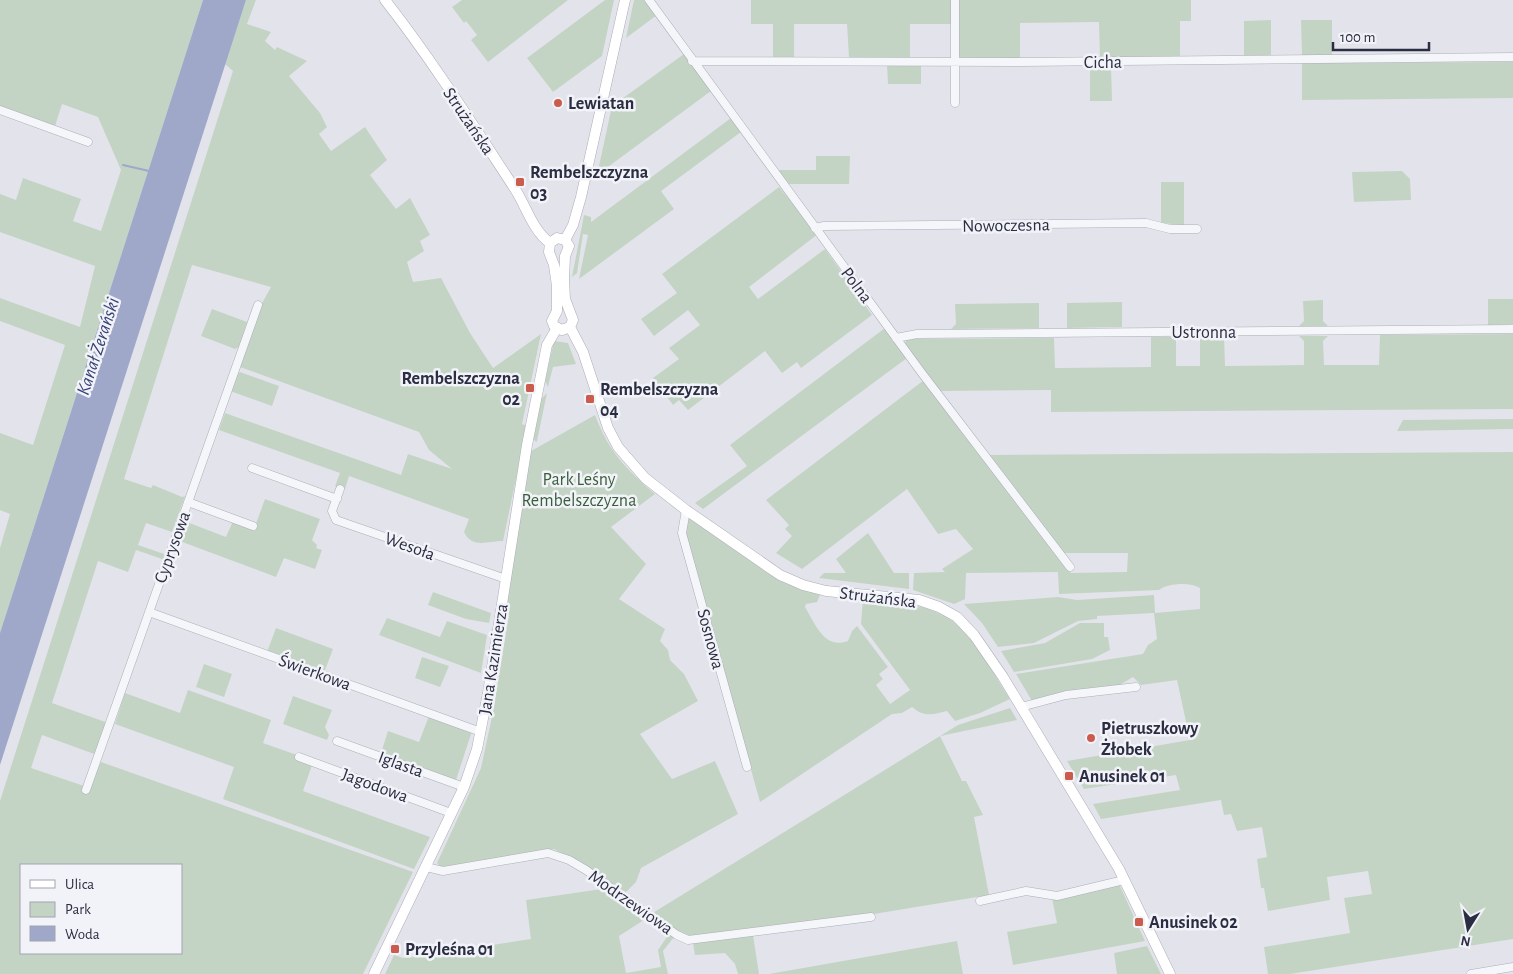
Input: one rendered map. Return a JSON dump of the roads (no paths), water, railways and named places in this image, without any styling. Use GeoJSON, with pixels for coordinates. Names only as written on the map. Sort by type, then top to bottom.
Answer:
{"type":"FeatureCollection","features":[{"type":"Feature","properties":{"kind":"main road","name":"Strużańska"},"geometry":{"type":"LineString","coordinates":[[385,0],[414,39],[513,186],[541,235],[550,243]]}},
{"type":"Feature","properties":{"kind":"main road"},"geometry":{"type":"LineString","coordinates":[[565,240],[573,226],[579,204],[625,0]]}},
{"type":"Feature","properties":{"kind":"main road"},"geometry":{"type":"LineString","coordinates":[[557,238],[565,240],[569,246],[565,256],[564,286],[568,311],[572,317],[570,326],[562,330],[556,328],[552,318],[557,311],[557,275],[548,248],[550,243],[557,238]]}},
{"type":"Feature","properties":{"kind":"main road"},"geometry":{"type":"LineString","coordinates":[[552,256],[560,258],[565,256]]}},
{"type":"Feature","properties":{"kind":"main road"},"geometry":{"type":"LineString","coordinates":[[557,311],[562,309],[568,311]]}},
{"type":"Feature","properties":{"kind":"main road","name":"Strużańska"},"geometry":{"type":"LineString","coordinates":[[570,326],[582,352],[608,428],[618,447],[645,478],[686,510],[780,575],[803,585],[826,591],[919,600],[939,607],[957,617],[988,654],[1021,707],[1124,880],[1170,974]]}},
{"type":"Feature","properties":{"kind":"main road","name":"Jana Kazimierza"},"geometry":{"type":"LineString","coordinates":[[374,974],[464,786],[481,732],[527,444],[545,353],[550,337],[556,328]]}},
{"type":"Feature","properties":{"kind":"street","name":"Polna"},"geometry":{"type":"LineString","coordinates":[[649,0],[896,338],[1070,567]]}},
{"type":"Feature","properties":{"kind":"street"},"geometry":{"type":"LineString","coordinates":[[955,0],[955,103]]}},
{"type":"Feature","properties":{"kind":"street","name":"Cicha"},"geometry":{"type":"LineString","coordinates":[[692,61],[955,62],[1513,57]]}},
{"type":"Feature","properties":{"kind":"street"},"geometry":{"type":"LineString","coordinates":[[0,110],[88,142]]}},
{"type":"Feature","properties":{"kind":"street","name":"Nowoczesna"},"geometry":{"type":"LineString","coordinates":[[815,228],[824,226],[1146,223],[1170,229],[1197,229]]}},
{"type":"Feature","properties":{"kind":"street","name":"Cyprysowa"},"geometry":{"type":"LineString","coordinates":[[86,790],[258,305]]}},
{"type":"Feature","properties":{"kind":"street","name":"Ustronna"},"geometry":{"type":"LineString","coordinates":[[896,338],[917,334],[1513,329]]}},
{"type":"Feature","properties":{"kind":"street"},"geometry":{"type":"LineString","coordinates":[[252,468],[337,498]]}},
{"type":"Feature","properties":{"kind":"street","name":"Wesoła"},"geometry":{"type":"LineString","coordinates":[[340,489],[332,512],[336,520],[506,579]]}},
{"type":"Feature","properties":{"kind":"street"},"geometry":{"type":"LineString","coordinates":[[188,502],[253,526]]}},
{"type":"Feature","properties":{"kind":"street","name":"Sosnowa"},"geometry":{"type":"LineString","coordinates":[[686,510],[682,533],[746,767]]}},
{"type":"Feature","properties":{"kind":"street","name":"Świerkowa"},"geometry":{"type":"LineString","coordinates":[[148,612],[481,732]]}},
{"type":"Feature","properties":{"kind":"street"},"geometry":{"type":"LineString","coordinates":[[1021,707],[1066,695],[1136,687]]}},
{"type":"Feature","properties":{"kind":"street","name":"Iglasta"},"geometry":{"type":"LineString","coordinates":[[337,741],[464,786]]}},
{"type":"Feature","properties":{"kind":"street","name":"Jagodowa"},"geometry":{"type":"LineString","coordinates":[[298,757],[451,813]]}},
{"type":"Feature","properties":{"kind":"street","name":"Modrzewiowa"},"geometry":{"type":"LineString","coordinates":[[426,867],[443,871],[548,852],[557,854],[586,870],[677,935],[688,940],[871,918]]}},
{"type":"Feature","properties":{"kind":"street"},"geometry":{"type":"LineString","coordinates":[[980,901],[1026,891],[1057,896],[1124,880]]}},
{"type":"Feature","properties":{"kind":"street"},"geometry":{"type":"LineString","coordinates":[[1471,974],[1513,967]]}},
{"type":"Feature","properties":{"kind":"water","name":"Kanał Żerański"},"geometry":{"type":"Polygon","coordinates":[[[203,0],[246,0],[0,765],[0,633],[203,0]]]}},
{"type":"Feature","properties":{"kind":"waterway"},"geometry":{"type":"LineString","coordinates":[[123,165],[149,171]]}},
{"type":"Feature","properties":{"kind":"place","name":"Lewiatan"},"geometry":{"type":"Point","coordinates":[558,103]}},
{"type":"Feature","properties":{"kind":"place","name":"Rembelszczyzna 03"},"geometry":{"type":"Point","coordinates":[520,182]}},
{"type":"Feature","properties":{"kind":"place","name":"Rembelszczyzna 02"},"geometry":{"type":"Point","coordinates":[530,388]}},
{"type":"Feature","properties":{"kind":"place","name":"Rembelszczyzna 04"},"geometry":{"type":"Point","coordinates":[590,399]}},
{"type":"Feature","properties":{"kind":"place","name":"Pietruszkowy Żłobek"},"geometry":{"type":"Point","coordinates":[1091,738]}},
{"type":"Feature","properties":{"kind":"place","name":"Anusinek 01"},"geometry":{"type":"Point","coordinates":[1069,776]}},
{"type":"Feature","properties":{"kind":"place","name":"Anusinek 02"},"geometry":{"type":"Point","coordinates":[1139,922]}},
{"type":"Feature","properties":{"kind":"place","name":"Przyleśna 01"},"geometry":{"type":"Point","coordinates":[395,949]}},
{"type":"Feature","properties":{"kind":"park label","name":"Park Leśny Rembelszczyzna"},"geometry":{"type":"Point","coordinates":[579,489]}}]}
